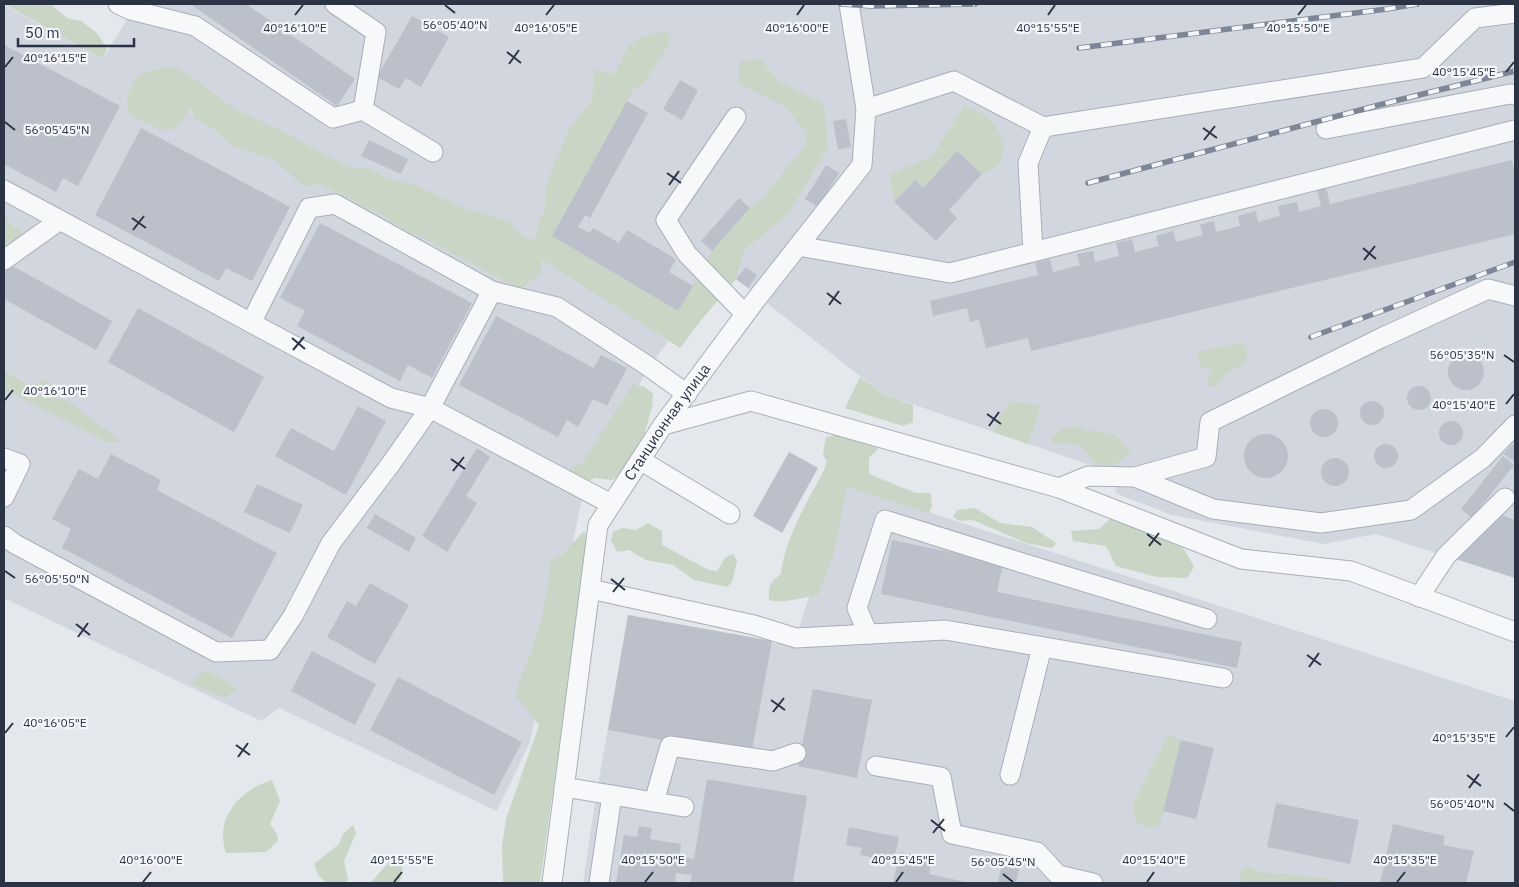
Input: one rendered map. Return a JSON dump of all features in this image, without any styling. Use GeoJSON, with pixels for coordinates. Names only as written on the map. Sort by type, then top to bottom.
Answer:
{"type":"FeatureCollection","features":[{"type":"Feature","properties":{"kind":"street"},"geometry":{"type":"LineString","coordinates":[[118,4],[131,10],[195,26],[333,118],[363,110],[433,152]]}},
{"type":"Feature","properties":{"kind":"street"},"geometry":{"type":"LineString","coordinates":[[335,4],[376,32],[363,110]]}},
{"type":"Feature","properties":{"kind":"street","name":"Станционная улица"},"geometry":{"type":"LineString","coordinates":[[552,883],[598,525],[663,425],[745,314],[862,165],[866,109],[848,4]]}},
{"type":"Feature","properties":{"kind":"street"},"geometry":{"type":"LineString","coordinates":[[866,109],[954,82],[1043,127],[1423,68],[1475,18],[1515,13]]}},
{"type":"Feature","properties":{"kind":"street"},"geometry":{"type":"LineString","coordinates":[[1326,129],[1510,94],[1515,95]]}},
{"type":"Feature","properties":{"kind":"street"},"geometry":{"type":"LineString","coordinates":[[736,117],[666,220],[688,254],[745,314]]}},
{"type":"Feature","properties":{"kind":"street"},"geometry":{"type":"LineString","coordinates":[[1033,252],[1028,163],[1043,127]]}},
{"type":"Feature","properties":{"kind":"street"},"geometry":{"type":"LineString","coordinates":[[798,246],[950,273],[1515,130]]}},
{"type":"Feature","properties":{"kind":"street"},"geometry":{"type":"LineString","coordinates":[[4,190],[391,398],[430,408],[611,504]]}},
{"type":"Feature","properties":{"kind":"street"},"geometry":{"type":"LineString","coordinates":[[251,323],[308,208],[335,204],[492,291],[558,307],[645,364],[686,394]]}},
{"type":"Feature","properties":{"kind":"street"},"geometry":{"type":"LineString","coordinates":[[4,260],[60,220]]}},
{"type":"Feature","properties":{"kind":"street"},"geometry":{"type":"LineString","coordinates":[[1059,488],[1088,476],[1135,477],[1206,457],[1210,422],[1381,338],[1488,289],[1515,296]]}},
{"type":"Feature","properties":{"kind":"street"},"geometry":{"type":"LineString","coordinates":[[4,536],[15,544],[216,652],[270,650],[293,616],[331,543],[430,408],[492,291]]}},
{"type":"Feature","properties":{"kind":"street"},"geometry":{"type":"LineString","coordinates":[[663,425],[751,401],[1059,488],[1241,560],[1351,571],[1515,632]]}},
{"type":"Feature","properties":{"kind":"street"},"geometry":{"type":"LineString","coordinates":[[1135,477],[1213,509],[1321,523],[1411,510],[1483,458],[1515,425]]}},
{"type":"Feature","properties":{"kind":"street"},"geometry":{"type":"LineString","coordinates":[[4,458],[20,464],[4,497]]}},
{"type":"Feature","properties":{"kind":"street"},"geometry":{"type":"LineString","coordinates":[[640,460],[730,514]]}},
{"type":"Feature","properties":{"kind":"street"},"geometry":{"type":"LineString","coordinates":[[1419,597],[1446,556],[1505,498]]}},
{"type":"Feature","properties":{"kind":"street"},"geometry":{"type":"LineString","coordinates":[[868,634],[857,608],[885,520],[1207,618]]}},
{"type":"Feature","properties":{"kind":"street"},"geometry":{"type":"LineString","coordinates":[[590,589],[754,625],[796,638],[945,630],[1223,678]]}},
{"type":"Feature","properties":{"kind":"street"},"geometry":{"type":"LineString","coordinates":[[1010,775],[1042,647]]}},
{"type":"Feature","properties":{"kind":"street"},"geometry":{"type":"LineString","coordinates":[[654,802],[670,746],[773,761],[796,753]]}},
{"type":"Feature","properties":{"kind":"street"},"geometry":{"type":"LineString","coordinates":[[876,766],[941,778],[952,834],[1037,852],[1058,875],[1093,883]]}},
{"type":"Feature","properties":{"kind":"street"},"geometry":{"type":"LineString","coordinates":[[564,787],[684,807]]}},
{"type":"Feature","properties":{"kind":"street"},"geometry":{"type":"LineString","coordinates":[[599,883],[612,795]]}},
{"type":"Feature","properties":{"kind":"shaded area"},"geometry":{"type":"Polygon","coordinates":[[[136,4],[1515,4],[1515,578],[1376,534],[1324,544],[1172,515],[1115,493],[1117,482],[1090,465],[883,394],[726,271],[660,352],[590,462],[530,742],[497,811],[279,708],[261,721],[4,598],[4,5],[103,59],[136,4]]]}},
{"type":"Feature","properties":{"kind":"shaded area"},"geometry":{"type":"Polygon","coordinates":[[[847,486],[1515,701],[1515,883],[583,883],[595,802],[628,615],[794,647],[799,627],[847,486]]]}},
{"type":"Feature","properties":{"kind":"green space"},"geometry":{"type":"Polygon","coordinates":[[[4,4],[50,4],[67,18],[81,21],[97,33],[107,49],[103,59],[4,4]]]}},
{"type":"Feature","properties":{"kind":"green space"},"geometry":{"type":"Polygon","coordinates":[[[665,31],[670,36],[669,44],[644,83],[633,90],[552,236],[678,311],[712,251],[750,208],[761,200],[805,145],[807,133],[785,107],[738,83],[740,61],[760,59],[778,80],[824,104],[828,148],[788,214],[744,250],[736,279],[680,348],[541,259],[542,274],[519,289],[416,234],[411,234],[389,219],[320,184],[303,186],[275,160],[231,146],[213,128],[196,120],[191,108],[176,127],[166,130],[152,126],[129,113],[127,95],[138,74],[171,66],[189,75],[235,109],[284,132],[348,167],[371,169],[386,178],[417,186],[461,207],[510,222],[523,237],[536,240],[538,223],[545,210],[546,189],[554,163],[569,129],[592,100],[595,69],[615,74],[624,54],[632,44],[644,37],[665,31]]]}},
{"type":"Feature","properties":{"kind":"green space"},"geometry":{"type":"Polygon","coordinates":[[[964,106],[988,116],[997,129],[1004,142],[1001,164],[982,174],[957,151],[923,188],[914,180],[894,202],[890,175],[932,156],[964,106]]]}},
{"type":"Feature","properties":{"kind":"green space"},"geometry":{"type":"Polygon","coordinates":[[[4,215],[9,223],[26,234],[4,245],[4,215]]]}},
{"type":"Feature","properties":{"kind":"green space"},"geometry":{"type":"Polygon","coordinates":[[[1242,342],[1248,349],[1245,364],[1226,373],[1217,387],[1208,386],[1208,377],[1214,369],[1201,367],[1197,352],[1242,342]]]}},
{"type":"Feature","properties":{"kind":"green space"},"geometry":{"type":"Polygon","coordinates":[[[4,371],[31,386],[46,379],[50,384],[50,396],[68,401],[121,441],[108,443],[4,389],[4,371]]]}},
{"type":"Feature","properties":{"kind":"green space"},"geometry":{"type":"Polygon","coordinates":[[[860,377],[883,394],[913,405],[913,422],[903,426],[845,408],[860,377]]]}},
{"type":"Feature","properties":{"kind":"green space"},"geometry":{"type":"Polygon","coordinates":[[[633,384],[645,387],[653,394],[652,407],[644,436],[619,477],[611,480],[595,478],[580,485],[570,478],[570,469],[583,462],[633,384]]]}},
{"type":"Feature","properties":{"kind":"green space"},"geometry":{"type":"Polygon","coordinates":[[[1011,401],[1041,406],[1028,444],[993,432],[1000,416],[1011,401]]]}},
{"type":"Feature","properties":{"kind":"green space"},"geometry":{"type":"Polygon","coordinates":[[[1076,426],[1088,432],[1093,430],[1116,435],[1131,453],[1110,468],[1094,462],[1080,445],[1054,443],[1051,439],[1061,429],[1076,426]]]}},
{"type":"Feature","properties":{"kind":"green space"},"geometry":{"type":"Polygon","coordinates":[[[840,434],[868,442],[878,449],[869,458],[869,474],[916,493],[931,493],[932,506],[929,513],[847,487],[833,556],[818,595],[787,601],[769,600],[769,588],[774,579],[781,574],[783,560],[792,534],[824,470],[827,461],[823,455],[826,437],[840,434]]]}},
{"type":"Feature","properties":{"kind":"green space"},"geometry":{"type":"Polygon","coordinates":[[[975,508],[1000,523],[1032,527],[1056,543],[1052,548],[1026,543],[973,520],[960,521],[953,517],[957,510],[975,508]]]}},
{"type":"Feature","properties":{"kind":"green space"},"geometry":{"type":"Polygon","coordinates":[[[1111,518],[1130,519],[1184,549],[1194,567],[1187,578],[1157,577],[1116,566],[1106,546],[1073,541],[1071,531],[1099,529],[1111,518]]]}},
{"type":"Feature","properties":{"kind":"green space"},"geometry":{"type":"Polygon","coordinates":[[[648,523],[662,531],[662,545],[709,570],[717,571],[725,558],[733,554],[737,561],[732,582],[727,587],[694,580],[673,565],[646,560],[629,550],[617,552],[611,540],[613,532],[622,528],[636,530],[648,523]]]}},
{"type":"Feature","properties":{"kind":"green space"},"geometry":{"type":"Polygon","coordinates":[[[584,531],[588,539],[540,883],[503,883],[502,846],[506,819],[539,725],[515,695],[539,627],[547,593],[551,560],[562,555],[584,531]]]}},
{"type":"Feature","properties":{"kind":"green space"},"geometry":{"type":"Polygon","coordinates":[[[209,671],[237,688],[225,698],[192,684],[199,674],[209,671]]]}},
{"type":"Feature","properties":{"kind":"green space"},"geometry":{"type":"Polygon","coordinates":[[[1168,735],[1181,740],[1160,824],[1148,829],[1135,819],[1133,803],[1168,735]]]}},
{"type":"Feature","properties":{"kind":"green space"},"geometry":{"type":"Polygon","coordinates":[[[272,780],[280,801],[270,824],[277,834],[278,841],[266,852],[226,853],[223,840],[224,828],[232,807],[250,791],[272,780]]]}},
{"type":"Feature","properties":{"kind":"green space"},"geometry":{"type":"Polygon","coordinates":[[[353,825],[356,833],[344,861],[348,880],[345,883],[326,883],[318,875],[314,864],[339,844],[343,834],[353,825]]]}},
{"type":"Feature","properties":{"kind":"green space"},"geometry":{"type":"Polygon","coordinates":[[[393,857],[402,865],[402,875],[399,883],[371,883],[374,879],[393,857]]]}},
{"type":"Feature","properties":{"kind":"green space"},"geometry":{"type":"Polygon","coordinates":[[[1247,866],[1259,872],[1326,878],[1341,883],[1241,883],[1239,873],[1247,866]]]}},
{"type":"Feature","properties":{"kind":"building"},"geometry":{"type":"Polygon","coordinates":[[[190,4],[246,4],[355,79],[337,106],[190,4]]]}},
{"type":"Feature","properties":{"kind":"building"},"geometry":{"type":"Polygon","coordinates":[[[412,16],[449,37],[421,87],[406,78],[399,89],[377,77],[412,16]]]}},
{"type":"Feature","properties":{"kind":"building"},"geometry":{"type":"Polygon","coordinates":[[[4,45],[120,106],[78,186],[63,178],[56,192],[4,164],[4,45]]]}},
{"type":"Feature","properties":{"kind":"building"},"geometry":{"type":"Polygon","coordinates":[[[680,80],[698,90],[682,120],[663,109],[680,80]]]}},
{"type":"Feature","properties":{"kind":"building"},"geometry":{"type":"Polygon","coordinates":[[[627,101],[648,113],[590,218],[585,215],[578,227],[590,233],[593,228],[619,243],[627,230],[676,259],[669,272],[693,286],[678,311],[552,236],[627,101]]]}},
{"type":"Feature","properties":{"kind":"building"},"geometry":{"type":"Polygon","coordinates":[[[846,119],[851,147],[838,150],[833,121],[846,119]]]}},
{"type":"Feature","properties":{"kind":"building"},"geometry":{"type":"Polygon","coordinates":[[[141,128],[290,207],[252,281],[226,268],[219,281],[95,215],[141,128]]]}},
{"type":"Feature","properties":{"kind":"building"},"geometry":{"type":"Polygon","coordinates":[[[369,140],[408,159],[401,174],[361,156],[369,140]]]}},
{"type":"Feature","properties":{"kind":"building"},"geometry":{"type":"Polygon","coordinates":[[[957,151],[982,174],[949,210],[957,218],[936,241],[894,202],[915,180],[923,188],[957,151]]]}},
{"type":"Feature","properties":{"kind":"building"},"geometry":{"type":"Polygon","coordinates":[[[1512,160],[1515,175],[1515,234],[1031,351],[1028,338],[986,348],[979,320],[970,322],[967,308],[933,316],[930,301],[1038,275],[1035,263],[1050,259],[1053,272],[1080,265],[1077,254],[1093,251],[1095,262],[1119,256],[1116,243],[1132,239],[1135,252],[1159,246],[1156,236],[1173,231],[1176,242],[1203,235],[1200,225],[1214,221],[1216,232],[1240,226],[1238,216],[1256,211],[1258,222],[1280,216],[1278,206],[1297,202],[1299,212],[1321,206],[1313,173],[1322,171],[1330,204],[1512,160]]]}},
{"type":"Feature","properties":{"kind":"building"},"geometry":{"type":"Polygon","coordinates":[[[826,165],[839,173],[818,207],[805,199],[826,165]]]}},
{"type":"Feature","properties":{"kind":"building"},"geometry":{"type":"Polygon","coordinates":[[[739,198],[750,208],[712,251],[701,241],[739,198]]]}},
{"type":"Feature","properties":{"kind":"building"},"geometry":{"type":"Polygon","coordinates":[[[320,223],[472,303],[432,378],[408,365],[400,381],[297,326],[305,311],[280,298],[320,223]]]}},
{"type":"Feature","properties":{"kind":"building"},"geometry":{"type":"Polygon","coordinates":[[[9,264],[112,321],[96,350],[4,299],[4,274],[9,264]]]}},
{"type":"Feature","properties":{"kind":"building"},"geometry":{"type":"Polygon","coordinates":[[[746,267],[757,275],[748,288],[736,279],[746,267]]]}},
{"type":"Feature","properties":{"kind":"building"},"geometry":{"type":"Polygon","coordinates":[[[138,308],[264,377],[234,432],[108,362],[138,308]]]}},
{"type":"Feature","properties":{"kind":"building"},"geometry":{"type":"Polygon","coordinates":[[[496,316],[594,368],[601,355],[627,368],[607,406],[593,399],[578,427],[567,420],[558,437],[459,385],[496,316]]]}},
{"type":"Feature","properties":{"kind":"building"},"geometry":{"type":"Polygon","coordinates":[[[1466,354],[1478,360],[1484,372],[1478,384],[1466,390],[1454,384],[1448,372],[1454,360],[1466,354]]]}},
{"type":"Feature","properties":{"kind":"building"},"geometry":{"type":"Polygon","coordinates":[[[1419,386],[1427,390],[1431,398],[1427,406],[1419,410],[1411,406],[1407,398],[1411,390],[1419,386]]]}},
{"type":"Feature","properties":{"kind":"building"},"geometry":{"type":"Polygon","coordinates":[[[1372,401],[1380,405],[1384,413],[1380,421],[1372,425],[1364,421],[1360,413],[1364,405],[1372,401]]]}},
{"type":"Feature","properties":{"kind":"building"},"geometry":{"type":"Polygon","coordinates":[[[358,406],[386,421],[346,495],[275,456],[291,428],[334,451],[358,406]]]}},
{"type":"Feature","properties":{"kind":"building"},"geometry":{"type":"Polygon","coordinates":[[[1324,409],[1334,413],[1338,423],[1334,433],[1324,437],[1314,433],[1310,423],[1314,413],[1324,409]]]}},
{"type":"Feature","properties":{"kind":"building"},"geometry":{"type":"Polygon","coordinates":[[[1451,421],[1459,425],[1463,433],[1459,441],[1451,445],[1443,441],[1439,433],[1443,425],[1451,421]]]}},
{"type":"Feature","properties":{"kind":"building"},"geometry":{"type":"Polygon","coordinates":[[[1270,434],[1282,440],[1287,447],[1287,465],[1282,472],[1275,477],[1262,478],[1254,475],[1247,468],[1244,452],[1247,444],[1254,437],[1270,434]]]}},
{"type":"Feature","properties":{"kind":"building"},"geometry":{"type":"Polygon","coordinates":[[[1515,442],[1515,461],[1503,454],[1515,442]]]}},
{"type":"Feature","properties":{"kind":"building"},"geometry":{"type":"Polygon","coordinates":[[[1386,444],[1394,448],[1398,456],[1394,464],[1386,468],[1378,464],[1374,456],[1378,448],[1386,444]]]}},
{"type":"Feature","properties":{"kind":"building"},"geometry":{"type":"Polygon","coordinates":[[[477,448],[490,457],[466,496],[477,503],[447,552],[422,536],[477,448]]]}},
{"type":"Feature","properties":{"kind":"building"},"geometry":{"type":"Polygon","coordinates":[[[789,452],[818,468],[782,533],[753,516],[789,452]]]}},
{"type":"Feature","properties":{"kind":"building"},"geometry":{"type":"Polygon","coordinates":[[[111,454],[161,480],[157,490],[277,553],[232,638],[62,548],[71,529],[52,519],[79,469],[98,479],[111,454]]]}},
{"type":"Feature","properties":{"kind":"building"},"geometry":{"type":"Polygon","coordinates":[[[1503,456],[1514,465],[1472,518],[1461,509],[1503,456]]]}},
{"type":"Feature","properties":{"kind":"building"},"geometry":{"type":"Polygon","coordinates":[[[1335,458],[1345,462],[1349,472],[1345,482],[1335,486],[1325,482],[1321,472],[1325,462],[1335,458]]]}},
{"type":"Feature","properties":{"kind":"building"},"geometry":{"type":"Polygon","coordinates":[[[257,484],[303,505],[290,533],[244,512],[257,484]]]}},
{"type":"Feature","properties":{"kind":"building"},"geometry":{"type":"Polygon","coordinates":[[[1494,512],[1515,520],[1515,578],[1453,558],[1494,512]]]}},
{"type":"Feature","properties":{"kind":"building"},"geometry":{"type":"Polygon","coordinates":[[[375,514],[416,538],[409,552],[367,528],[375,514]]]}},
{"type":"Feature","properties":{"kind":"building"},"geometry":{"type":"Polygon","coordinates":[[[892,540],[1003,563],[997,592],[1242,642],[1237,668],[881,594],[892,540]]]}},
{"type":"Feature","properties":{"kind":"building"},"geometry":{"type":"Polygon","coordinates":[[[370,583],[409,605],[375,664],[327,637],[347,601],[356,606],[370,583]]]}},
{"type":"Feature","properties":{"kind":"building"},"geometry":{"type":"Polygon","coordinates":[[[628,615],[772,641],[751,756],[608,730],[628,615]]]}},
{"type":"Feature","properties":{"kind":"building"},"geometry":{"type":"Polygon","coordinates":[[[312,651],[376,684],[355,725],[291,691],[312,651]]]}},
{"type":"Feature","properties":{"kind":"building"},"geometry":{"type":"Polygon","coordinates":[[[398,677],[522,742],[494,795],[370,730],[398,677]]]}},
{"type":"Feature","properties":{"kind":"building"},"geometry":{"type":"Polygon","coordinates":[[[813,689],[872,700],[857,778],[798,766],[813,689]]]}},
{"type":"Feature","properties":{"kind":"building"},"geometry":{"type":"Polygon","coordinates":[[[1181,740],[1214,748],[1196,819],[1163,811],[1181,740]]]}},
{"type":"Feature","properties":{"kind":"building"},"geometry":{"type":"Polygon","coordinates":[[[707,779],[807,796],[793,883],[690,883],[692,875],[676,873],[675,883],[616,883],[624,835],[637,837],[639,826],[652,828],[650,839],[681,844],[679,857],[694,859],[707,779]]]}},
{"type":"Feature","properties":{"kind":"building"},"geometry":{"type":"Polygon","coordinates":[[[1276,803],[1359,820],[1350,864],[1267,847],[1276,803]]]}},
{"type":"Feature","properties":{"kind":"building"},"geometry":{"type":"Polygon","coordinates":[[[1393,824],[1445,836],[1443,845],[1474,851],[1466,883],[1380,883],[1393,824]]]}},
{"type":"Feature","properties":{"kind":"building"},"geometry":{"type":"Polygon","coordinates":[[[849,827],[899,837],[894,862],[860,855],[862,848],[846,845],[849,827]]]}},
{"type":"Feature","properties":{"kind":"building"},"geometry":{"type":"Polygon","coordinates":[[[900,852],[932,858],[929,874],[970,883],[893,883],[900,852]]]}},
{"type":"Feature","properties":{"kind":"building"},"geometry":{"type":"Polygon","coordinates":[[[1003,856],[1021,860],[1016,883],[998,883],[1003,856]]]}},
{"type":"Feature","properties":{"kind":"railway"},"geometry":{"type":"LineString","coordinates":[[841,4],[872,6],[975,4]]}},
{"type":"Feature","properties":{"kind":"railway"},"geometry":{"type":"LineString","coordinates":[[1079,48],[1417,4]]}},
{"type":"Feature","properties":{"kind":"railway"},"geometry":{"type":"LineString","coordinates":[[1088,183],[1379,105],[1515,71]]}},
{"type":"Feature","properties":{"kind":"railway"},"geometry":{"type":"LineString","coordinates":[[1311,337],[1515,262]]}}]}
